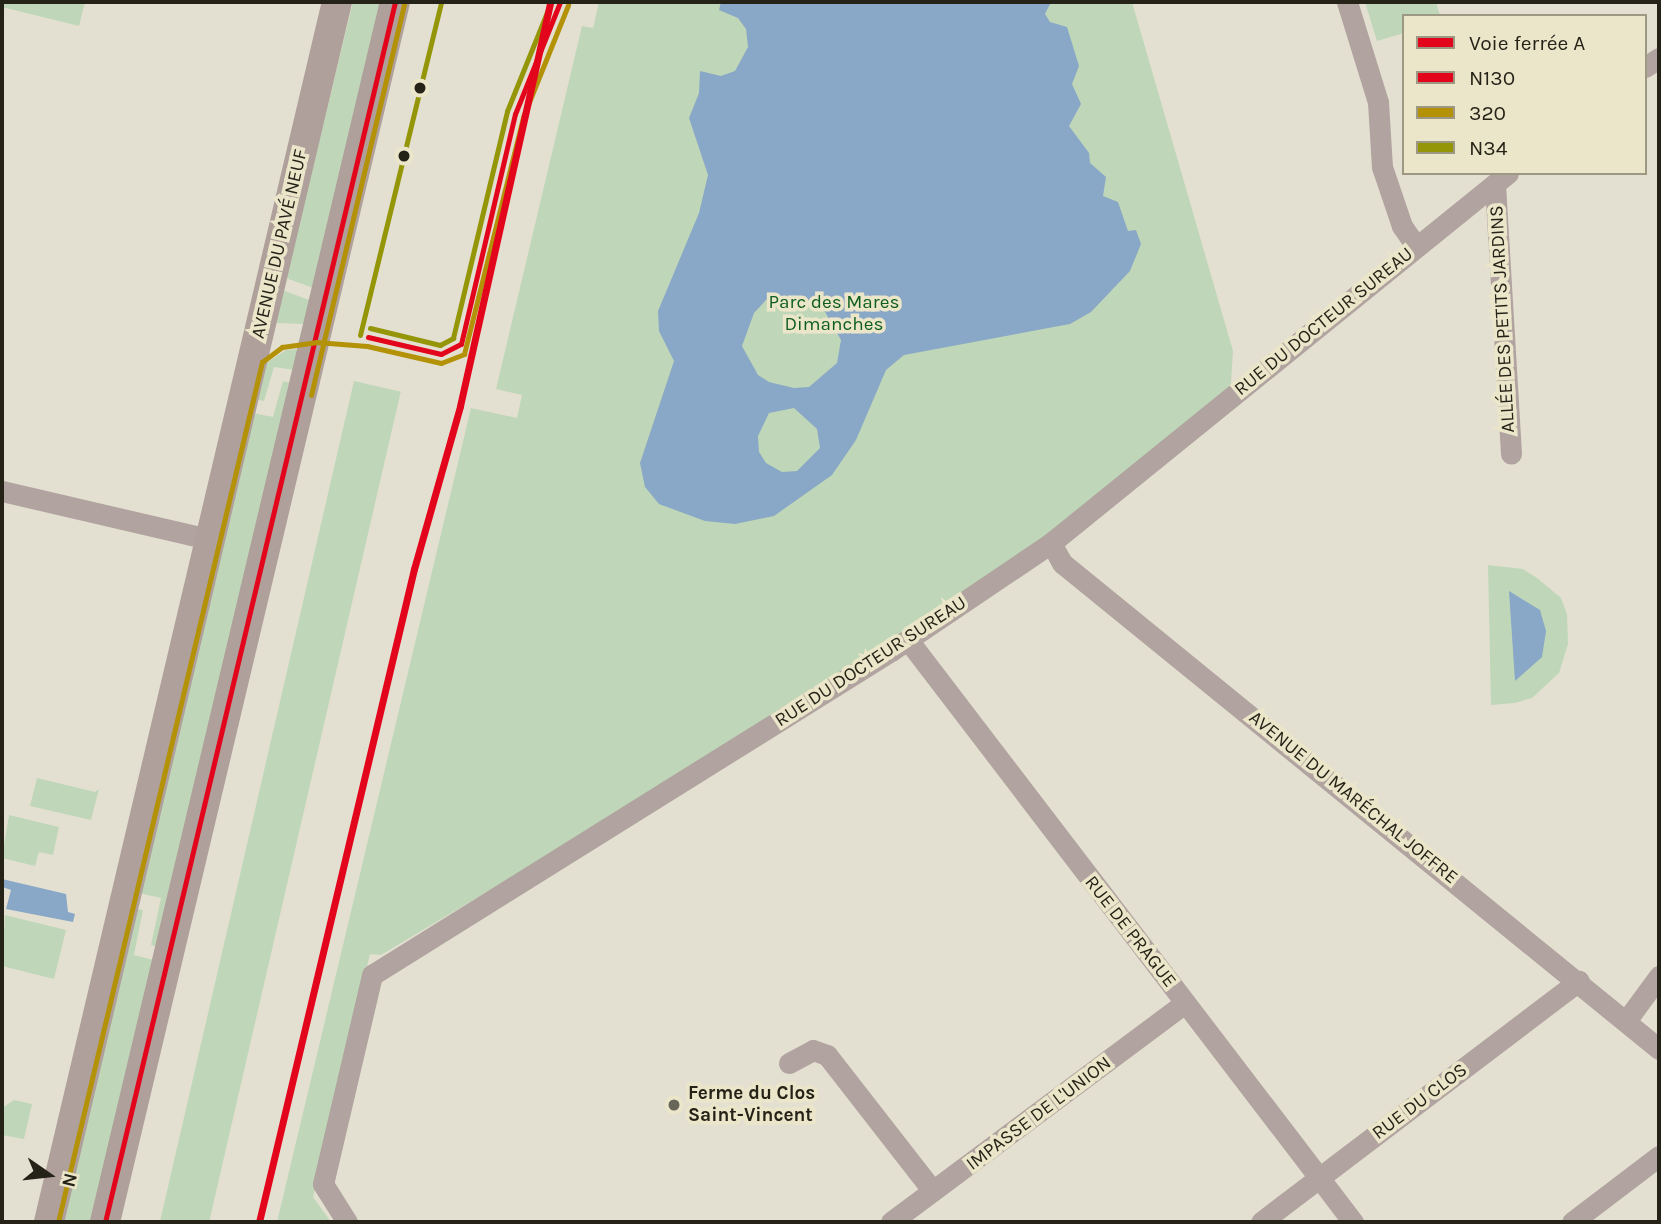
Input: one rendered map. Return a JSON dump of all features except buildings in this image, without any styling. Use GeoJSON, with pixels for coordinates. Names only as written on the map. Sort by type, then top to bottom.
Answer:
{"type":"FeatureCollection","features":[{"type":"Feature","properties":{"kind":"main road","name":"AVENUE DU PAVÉ NEUF"},"geometry":{"type":"LineString","coordinates":[[48,1222],[337,2]]}},
{"type":"Feature","properties":{"kind":"main road"},"geometry":{"type":"LineString","coordinates":[[105,1222],[396,2]]}},
{"type":"Feature","properties":{"kind":"street"},"geometry":{"type":"LineString","coordinates":[[1347,2],[1378,102],[1381,167],[1402,226],[1416,246]]}},
{"type":"Feature","properties":{"kind":"street","name":"RUE DU DOCTEUR SUREAU"},"geometry":{"type":"LineString","coordinates":[[347,1222],[323,1184],[372,975],[908,640],[1051,543],[1501,178]]}},
{"type":"Feature","properties":{"kind":"street","name":"ALLÉE DES PETITS JARDINS"},"geometry":{"type":"LineString","coordinates":[[1501,178],[1511,454]]}},
{"type":"Feature","properties":{"kind":"street"},"geometry":{"type":"LineString","coordinates":[[2,491],[208,539]]}},
{"type":"Feature","properties":{"kind":"street","name":"AVENUE DU MARÉCHAL JOFFRE"},"geometry":{"type":"LineString","coordinates":[[1051,543],[1062,563],[1579,981],[1659,1049]]}},
{"type":"Feature","properties":{"kind":"street","name":"RUE DE PRAGUE"},"geometry":{"type":"LineString","coordinates":[[908,640],[1353,1222]]}},
{"type":"Feature","properties":{"kind":"street"},"geometry":{"type":"LineString","coordinates":[[1626,1021],[1659,976]]}},
{"type":"Feature","properties":{"kind":"street","name":"RUE DU CLOS"},"geometry":{"type":"LineString","coordinates":[[1261,1222],[1579,981]]}},
{"type":"Feature","properties":{"kind":"street","name":"IMPASSE DE L'UNION"},"geometry":{"type":"LineString","coordinates":[[891,1222],[1185,1003]]}},
{"type":"Feature","properties":{"kind":"street"},"geometry":{"type":"LineString","coordinates":[[789,1063],[813,1050],[827,1055],[933,1191]]}},
{"type":"Feature","properties":{"kind":"street"},"geometry":{"type":"LineString","coordinates":[[1572,1222],[1659,1156]]}},
{"type":"Feature","properties":{"kind":"green space"},"geometry":{"type":"Polygon","coordinates":[[[2,2],[85,2],[79,26],[2,7],[2,2]]]}},
{"type":"Feature","properties":{"kind":"green space"},"geometry":{"type":"Polygon","coordinates":[[[353,2],[382,2],[316,289],[286,278],[353,2]]]}},
{"type":"Feature","properties":{"kind":"green space","name":"Parc des Mares Dimanches"},"geometry":{"type":"Polygon","coordinates":[[[599,2],[1132,2],[1233,351],[1230,399],[891,651],[381,955],[370,954],[313,1197],[331,1222],[277,1222],[471,408],[517,418],[522,395],[496,389],[582,26],[593,28],[599,2]]]}},
{"type":"Feature","properties":{"kind":"green space"},"geometry":{"type":"Polygon","coordinates":[[[1365,2],[1436,2],[1439,14],[1402,14],[1402,34],[1377,41],[1365,2]]]}},
{"type":"Feature","properties":{"kind":"green space"},"geometry":{"type":"Polygon","coordinates":[[[282,290],[312,301],[305,324],[275,323],[282,290]]]}},
{"type":"Feature","properties":{"kind":"green space"},"geometry":{"type":"Polygon","coordinates":[[[301,349],[295,370],[274,367],[264,401],[255,399],[265,364],[286,350],[301,349]]]}},
{"type":"Feature","properties":{"kind":"green space"},"geometry":{"type":"Polygon","coordinates":[[[283,381],[291,383],[158,947],[151,945],[161,898],[139,893],[253,413],[273,417],[283,381]]]}},
{"type":"Feature","properties":{"kind":"green space"},"geometry":{"type":"Polygon","coordinates":[[[354,381],[401,392],[209,1222],[160,1222],[354,381]]]}},
{"type":"Feature","properties":{"kind":"green space"},"geometry":{"type":"Polygon","coordinates":[[[1488,565],[1523,569],[1561,598],[1567,614],[1568,644],[1559,673],[1532,698],[1515,703],[1491,705],[1488,565]]]}},
{"type":"Feature","properties":{"kind":"green space"},"geometry":{"type":"Polygon","coordinates":[[[37,778],[95,792],[99,789],[91,820],[30,806],[37,778]]]}},
{"type":"Feature","properties":{"kind":"green space"},"geometry":{"type":"Polygon","coordinates":[[[9,815],[59,827],[53,855],[39,852],[35,866],[2,858],[9,815]]]}},
{"type":"Feature","properties":{"kind":"green space"},"geometry":{"type":"Polygon","coordinates":[[[136,909],[143,910],[134,955],[157,961],[95,1222],[62,1222],[136,909]]]}},
{"type":"Feature","properties":{"kind":"green space"},"geometry":{"type":"Polygon","coordinates":[[[5,915],[66,930],[54,979],[2,966],[5,915]]]}},
{"type":"Feature","properties":{"kind":"green space"},"geometry":{"type":"Polygon","coordinates":[[[14,1100],[32,1104],[24,1139],[2,1135],[2,1108],[14,1100]]]}},
{"type":"Feature","properties":{"kind":"water"},"geometry":{"type":"Polygon","coordinates":[[[721,2],[1051,2],[1045,14],[1050,22],[1067,27],[1079,66],[1072,84],[1081,104],[1069,126],[1089,153],[1090,163],[1106,177],[1103,196],[1118,202],[1128,231],[1136,230],[1141,244],[1130,271],[1091,312],[1070,324],[904,355],[886,370],[856,440],[832,475],[774,516],[735,524],[705,521],[659,504],[645,487],[640,463],[674,361],[659,331],[658,311],[699,213],[708,175],[689,118],[699,93],[700,71],[721,76],[735,71],[748,47],[746,29],[738,18],[719,10],[721,2]],[[781,297],[766,300],[754,313],[742,346],[758,375],[769,382],[794,388],[809,387],[837,363],[841,340],[824,310],[804,298],[781,297]],[[794,408],[769,413],[758,436],[759,452],[766,463],[782,472],[797,471],[820,448],[817,429],[794,408]]]}},
{"type":"Feature","properties":{"kind":"water"},"geometry":{"type":"Polygon","coordinates":[[[1509,591],[1540,610],[1546,631],[1542,657],[1515,681],[1509,591]]]}},
{"type":"Feature","properties":{"kind":"water"},"geometry":{"type":"Polygon","coordinates":[[[2,879],[66,894],[68,912],[75,914],[73,922],[6,909],[11,890],[2,887],[2,879]]]}},
{"type":"Feature","properties":{"kind":"rail line","name":"A"},"geometry":{"type":"LineString","coordinates":[[259,1222],[414,569],[460,406],[550,2]]}},
{"type":"Feature","properties":{"kind":"transit line","name":"N130"},"geometry":{"type":"LineString","coordinates":[[105,1222],[395,2]]}},
{"type":"Feature","properties":{"kind":"transit line","name":"N34"},"geometry":{"type":"LineString","coordinates":[[360,335],[441,2]]}},
{"type":"Feature","properties":{"kind":"transit line","name":"N34"},"geometry":{"type":"LineString","coordinates":[[370,328],[440,345],[453,338],[507,111],[551,2]]}},
{"type":"Feature","properties":{"kind":"transit line","name":"N130"},"geometry":{"type":"LineString","coordinates":[[368,337],[441,354],[461,344],[515,114],[560,2]]}},
{"type":"Feature","properties":{"kind":"transit line","name":"320"},"geometry":{"type":"LineString","coordinates":[[311,395],[404,4]]}},
{"type":"Feature","properties":{"kind":"transit line","name":"320"},"geometry":{"type":"LineString","coordinates":[[58,1222],[262,362],[282,347],[316,342],[367,346],[441,363],[464,354],[523,117],[568,5]]}},
{"type":"Feature","properties":{"kind":"place","name":"Ferme du Clos Saint-Vincent"},"geometry":{"type":"Point","coordinates":[674,1105]}}]}
